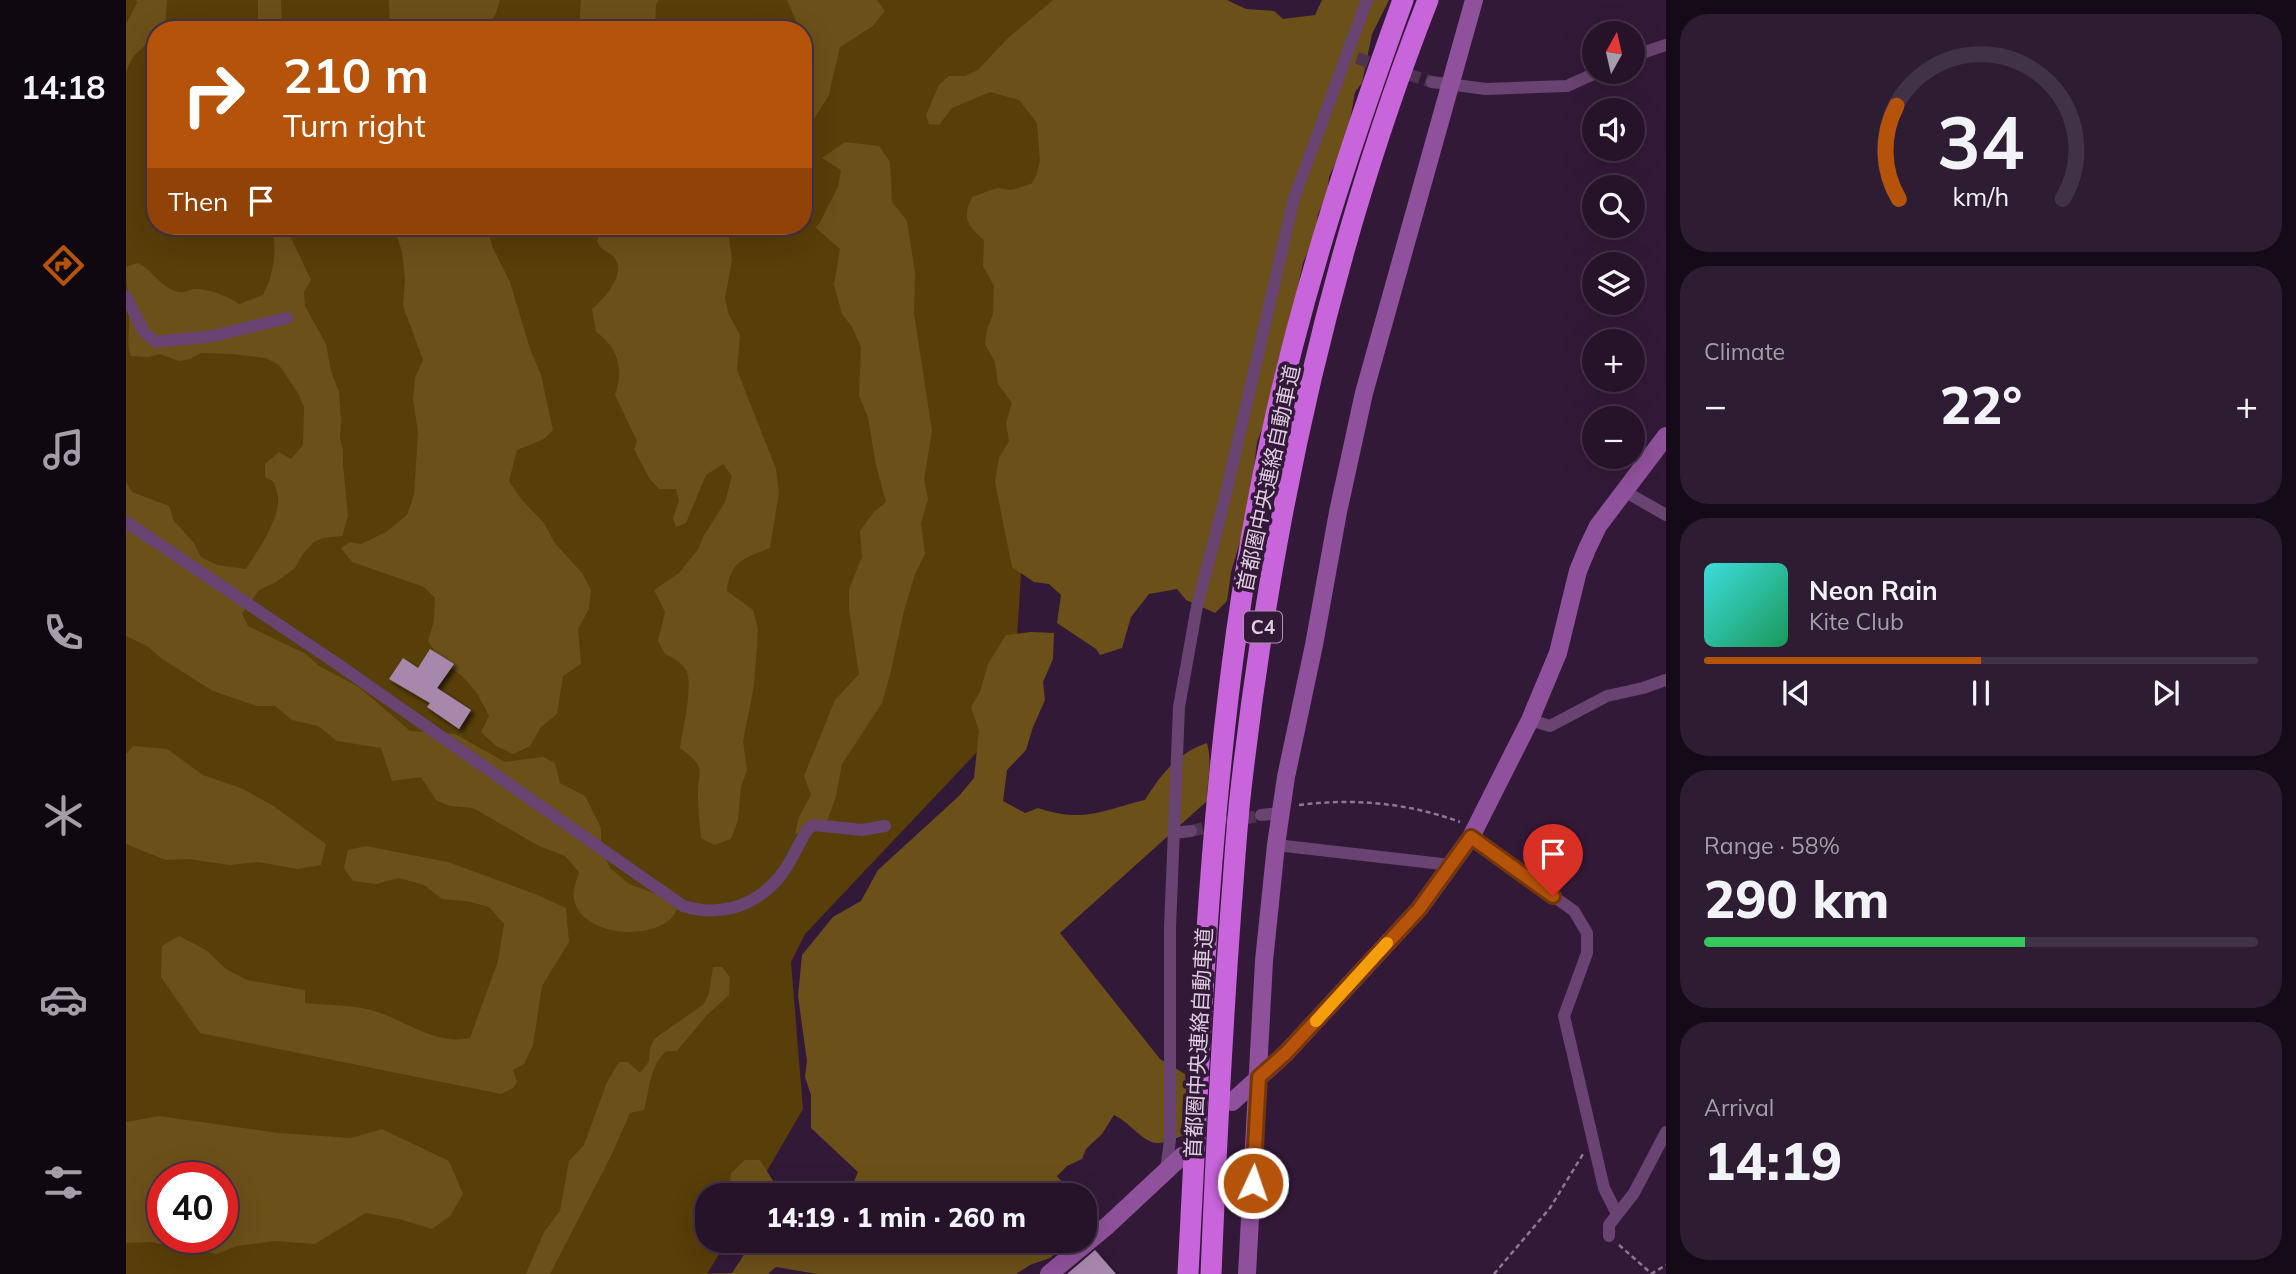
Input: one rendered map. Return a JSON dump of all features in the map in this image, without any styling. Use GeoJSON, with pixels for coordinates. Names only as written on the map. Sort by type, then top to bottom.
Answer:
{"type":"FeatureCollection","features":[{"type":"Feature","properties":{"kind":"highway","name":"首都圏中央連絡自動車道"},"geometry":{"type":"LineString","coordinates":[[1188,1274],[1218,800],[1248,559],[1270,437],[1301,317],[1338,190],[1403,0]]}},
{"type":"Feature","properties":{"kind":"highway","name":"首都圏中央連絡自動車道"},"geometry":{"type":"LineString","coordinates":[[1211,1274],[1222,1025],[1239,802],[1253,685],[1273,564],[1297,443],[1338,272],[1389,109],[1428,0]]}},
{"type":"Feature","properties":{"kind":"street"},"geometry":{"type":"LineString","coordinates":[[1166,1170],[1170,1140],[1170,928],[1179,707],[1197,606],[1223,506],[1294,198],[1352,57],[1367,0]]}},
{"type":"Feature","properties":{"kind":"street"},"geometry":{"type":"LineString","coordinates":[[1247,1274],[1264,961],[1281,810],[1338,512],[1364,393],[1474,0]]}},
{"type":"Feature","properties":{"kind":"street"},"geometry":{"type":"LineString","coordinates":[[1645,52],[1666,45]]}},
{"type":"Feature","properties":{"kind":"street"},"geometry":{"type":"LineString","coordinates":[[1432,82],[1486,89],[1567,86],[1582,79]]}},
{"type":"Feature","properties":{"kind":"street"},"geometry":{"type":"LineString","coordinates":[[126,297],[144,332],[156,342],[212,336],[287,318]]}},
{"type":"Feature","properties":{"kind":"street"},"geometry":{"type":"LineString","coordinates":[[1232,1102],[1286,1053],[1419,909],[1474,833],[1530,720],[1558,653],[1578,571],[1587,548],[1598,526],[1666,436]]}},
{"type":"Feature","properties":{"kind":"street"},"geometry":{"type":"LineString","coordinates":[[1624,491],[1666,515]]}},
{"type":"Feature","properties":{"kind":"street"},"geometry":{"type":"LineString","coordinates":[[126,522],[314,648],[683,906],[695,910],[723,912],[760,896],[774,884],[808,829],[814,825],[862,830],[885,826]]}},
{"type":"Feature","properties":{"kind":"street"},"geometry":{"type":"LineString","coordinates":[[1530,720],[1550,726],[1607,696],[1666,680]]}},
{"type":"Feature","properties":{"kind":"street"},"geometry":{"type":"LineString","coordinates":[[1261,815],[1281,810]]}},
{"type":"Feature","properties":{"kind":"street"},"geometry":{"type":"LineString","coordinates":[[1173,833],[1191,831]]}},
{"type":"Feature","properties":{"kind":"street"},"geometry":{"type":"LineString","coordinates":[[1474,833],[1574,911],[1587,933],[1587,953],[1564,1016],[1591,1139],[1605,1188],[1617,1214]]}},
{"type":"Feature","properties":{"kind":"street"},"geometry":{"type":"LineString","coordinates":[[1276,845],[1451,865]]}},
{"type":"Feature","properties":{"kind":"street"},"geometry":{"type":"LineString","coordinates":[[1609,1236],[1609,1225],[1634,1192],[1666,1132]]}},
{"type":"Feature","properties":{"kind":"street"},"geometry":{"type":"LineString","coordinates":[[1049,1274],[1107,1226],[1182,1156]]}},
{"type":"Feature","properties":{"kind":"path"},"geometry":{"type":"LineString","coordinates":[[1281,810],[1329,801],[1368,801],[1428,810],[1474,833]]}},
{"type":"Feature","properties":{"kind":"path"},"geometry":{"type":"LineString","coordinates":[[1494,1274],[1550,1208],[1591,1139]]}},
{"type":"Feature","properties":{"kind":"path"},"geometry":{"type":"LineString","coordinates":[[1609,1236],[1652,1274],[1666,1265]]}},
{"type":"Feature","properties":{"kind":"shaded area"},"geometry":{"type":"Polygon","coordinates":[[[126,0],[1111,0],[1054,60],[1012,715],[805,934],[791,962],[803,1109],[760,1183],[695,1183],[695,1253],[720,1253],[707,1274],[126,1274],[126,0]]]}},
{"type":"Feature","properties":{"kind":"shaded area"},"geometry":{"type":"Polygon","coordinates":[[[136,0],[167,0],[166,21],[147,21],[147,43],[133,57],[126,73],[126,24],[136,0]]]}},
{"type":"Feature","properties":{"kind":"shaded area"},"geometry":{"type":"Polygon","coordinates":[[[258,0],[281,0],[282,21],[258,21],[258,0]]]}},
{"type":"Feature","properties":{"kind":"shaded area"},"geometry":{"type":"Polygon","coordinates":[[[389,0],[500,0],[492,21],[390,21],[389,0]]]}},
{"type":"Feature","properties":{"kind":"shaded area"},"geometry":{"type":"Polygon","coordinates":[[[581,0],[659,0],[656,4],[655,21],[580,21],[581,0]]]}},
{"type":"Feature","properties":{"kind":"shaded area"},"geometry":{"type":"Polygon","coordinates":[[[787,0],[877,0],[885,11],[873,26],[840,47],[829,95],[812,122],[812,21],[796,21],[787,0]]]}},
{"type":"Feature","properties":{"kind":"shaded area"},"geometry":{"type":"Polygon","coordinates":[[[1053,0],[1227,0],[1246,9],[1274,11],[1283,19],[1315,15],[1322,0],[1389,0],[1372,34],[1362,83],[1355,92],[1349,126],[1329,177],[1327,195],[1318,214],[1315,234],[1303,263],[1288,332],[1278,359],[1269,411],[1257,442],[1249,511],[1231,572],[1227,601],[1215,613],[1186,600],[1177,589],[1149,594],[1131,617],[1122,648],[1100,655],[1096,649],[1057,623],[1061,595],[1049,584],[1034,582],[1012,567],[995,482],[999,458],[1009,441],[1006,423],[1012,403],[998,384],[995,362],[985,344],[993,314],[994,286],[983,266],[984,240],[970,226],[967,210],[972,197],[997,188],[1011,190],[1031,184],[1040,161],[1037,123],[1019,100],[990,92],[952,108],[939,125],[929,124],[926,115],[939,85],[949,76],[965,76],[978,70],[1006,40],[1053,0]]]}},
{"type":"Feature","properties":{"kind":"shaded area"},"geometry":{"type":"Polygon","coordinates":[[[845,142],[879,146],[890,162],[892,202],[907,221],[915,273],[914,313],[932,431],[924,480],[928,499],[921,523],[925,554],[915,574],[904,611],[882,703],[842,764],[828,819],[814,830],[795,834],[799,817],[811,795],[804,776],[835,700],[859,674],[849,609],[849,589],[862,557],[860,531],[874,512],[886,502],[868,418],[859,395],[861,347],[852,327],[842,314],[834,285],[840,249],[815,227],[838,187],[841,170],[822,158],[845,142]]]}},
{"type":"Feature","properties":{"kind":"shaded area"},"geometry":{"type":"Polygon","coordinates":[[[273,235],[288,235],[311,280],[304,292],[305,306],[326,344],[331,371],[339,392],[340,438],[348,516],[342,536],[314,542],[295,568],[259,590],[242,614],[248,626],[306,654],[319,666],[359,687],[410,731],[455,734],[505,762],[543,757],[555,763],[560,783],[585,796],[601,828],[601,848],[610,868],[629,884],[665,897],[677,909],[669,920],[657,927],[624,932],[607,929],[592,922],[580,913],[574,899],[579,872],[565,856],[539,846],[473,808],[450,806],[436,800],[421,777],[392,781],[381,748],[337,741],[318,726],[292,720],[275,706],[257,706],[213,691],[162,659],[147,646],[126,636],[126,482],[132,492],[169,506],[174,521],[194,543],[201,557],[217,565],[246,569],[267,535],[278,506],[274,482],[265,477],[265,464],[279,452],[291,459],[303,445],[304,407],[279,365],[266,358],[201,353],[179,361],[160,354],[148,357],[131,356],[128,342],[126,267],[138,263],[172,290],[207,290],[239,304],[263,295],[273,265],[273,235]]]}},
{"type":"Feature","properties":{"kind":"shaded area"},"geometry":{"type":"Polygon","coordinates":[[[397,235],[489,235],[510,282],[530,349],[541,375],[553,430],[544,439],[517,450],[509,481],[521,499],[544,523],[554,542],[582,573],[591,590],[589,609],[578,629],[581,664],[563,676],[557,714],[541,727],[530,746],[513,754],[496,746],[481,732],[489,716],[477,693],[462,676],[442,662],[428,641],[434,621],[435,598],[424,587],[352,562],[341,548],[350,542],[361,544],[386,532],[407,515],[414,495],[418,432],[413,399],[415,378],[423,360],[403,306],[405,280],[402,252],[397,235]]]}},
{"type":"Feature","properties":{"kind":"shaded area"},"geometry":{"type":"Polygon","coordinates":[[[599,235],[728,235],[732,260],[725,298],[729,315],[740,335],[737,370],[776,469],[779,492],[770,548],[746,558],[735,567],[727,591],[753,610],[758,629],[754,686],[743,741],[747,770],[741,787],[738,820],[731,839],[714,845],[701,838],[698,802],[700,770],[695,761],[680,748],[688,702],[688,676],[680,662],[665,654],[658,641],[665,612],[654,590],[679,573],[699,548],[725,502],[732,476],[723,464],[706,475],[686,523],[676,527],[673,518],[679,501],[676,489],[659,489],[649,478],[634,449],[637,441],[615,395],[619,376],[617,359],[610,345],[596,332],[592,309],[613,285],[618,270],[613,256],[602,249],[597,241],[599,235]]]}},
{"type":"Feature","properties":{"kind":"shaded area"},"geometry":{"type":"Polygon","coordinates":[[[1054,633],[1053,659],[1043,682],[1045,700],[1026,750],[1007,770],[1003,801],[1025,813],[1038,808],[1068,815],[1092,814],[1145,800],[1171,765],[1188,752],[1207,743],[1210,766],[1207,801],[1060,933],[1160,1059],[1185,1074],[1187,1100],[1182,1136],[1164,1142],[1153,1142],[1114,1115],[1102,1134],[1086,1149],[1082,1159],[1067,1166],[1057,1176],[1063,1183],[853,1183],[858,1172],[811,1128],[811,1095],[805,1077],[807,1061],[798,996],[802,955],[833,917],[861,901],[878,870],[959,796],[974,778],[979,731],[971,707],[980,692],[988,664],[1006,635],[1054,633]]]}},
{"type":"Feature","properties":{"kind":"shaded area"},"geometry":{"type":"Polygon","coordinates":[[[133,746],[167,749],[203,775],[241,788],[272,805],[326,844],[321,865],[297,869],[258,862],[230,865],[188,859],[166,860],[126,844],[126,754],[133,746]]]}},
{"type":"Feature","properties":{"kind":"shaded area"},"geometry":{"type":"Polygon","coordinates":[[[366,846],[448,862],[566,908],[569,942],[542,986],[533,1045],[524,1064],[513,1070],[517,1082],[513,1088],[501,1094],[200,1033],[161,977],[162,946],[179,936],[206,950],[226,969],[247,980],[305,990],[305,1003],[371,1010],[432,1035],[470,1038],[498,961],[504,924],[489,907],[442,899],[424,885],[399,878],[376,884],[353,881],[344,868],[348,850],[366,846]]]}},
{"type":"Feature","properties":{"kind":"shaded area"},"geometry":{"type":"Polygon","coordinates":[[[713,967],[722,967],[730,977],[729,995],[707,1015],[677,1051],[666,1051],[656,1064],[644,1110],[630,1113],[611,1156],[550,1274],[526,1274],[544,1232],[560,1211],[569,1161],[584,1145],[607,1082],[619,1062],[628,1062],[640,1073],[649,1061],[654,1039],[704,1004],[709,993],[713,967]]]}},
{"type":"Feature","properties":{"kind":"shaded area"},"geometry":{"type":"Polygon","coordinates":[[[159,1116],[278,1133],[351,1138],[382,1129],[449,1161],[463,1194],[450,1216],[432,1229],[365,1213],[315,1244],[274,1241],[238,1246],[238,1162],[147,1162],[147,1242],[126,1243],[126,1122],[159,1116]]]}},
{"type":"Feature","properties":{"kind":"shaded area"},"geometry":{"type":"Polygon","coordinates":[[[745,1160],[760,1160],[774,1183],[730,1183],[731,1173],[745,1160]]]}},
{"type":"Feature","properties":{"kind":"shaded area"},"geometry":{"type":"Polygon","coordinates":[[[745,1253],[1056,1253],[1016,1274],[817,1274],[776,1267],[768,1274],[692,1274],[732,1273],[745,1253]]]}},
{"type":"Feature","properties":{"kind":"building"},"geometry":{"type":"Polygon","coordinates":[[[430,649],[454,664],[437,688],[471,710],[459,729],[427,707],[430,703],[389,679],[403,658],[418,668],[430,649]]]}},
{"type":"Feature","properties":{"kind":"building"},"geometry":{"type":"Polygon","coordinates":[[[1097,1252],[1116,1274],[1067,1274],[1092,1253],[1097,1252]]]}},
{"type":"Feature","properties":{"kind":"tunnel"},"geometry":{"type":"LineString","coordinates":[[1357,58],[1432,82]]}},
{"type":"Feature","properties":{"kind":"tunnel"},"geometry":{"type":"LineString","coordinates":[[1191,831],[1261,815]]}},
{"type":"Feature","properties":{"kind":"slow traffic"},"geometry":{"type":"LineString","coordinates":[[1316,1021],[1387,943]]}},
{"type":"Feature","properties":{"kind":"route"},"geometry":{"type":"LineString","coordinates":[[1253,1183],[1259,1077],[1286,1053],[1419,909],[1471,837],[1553,896]]}}]}
